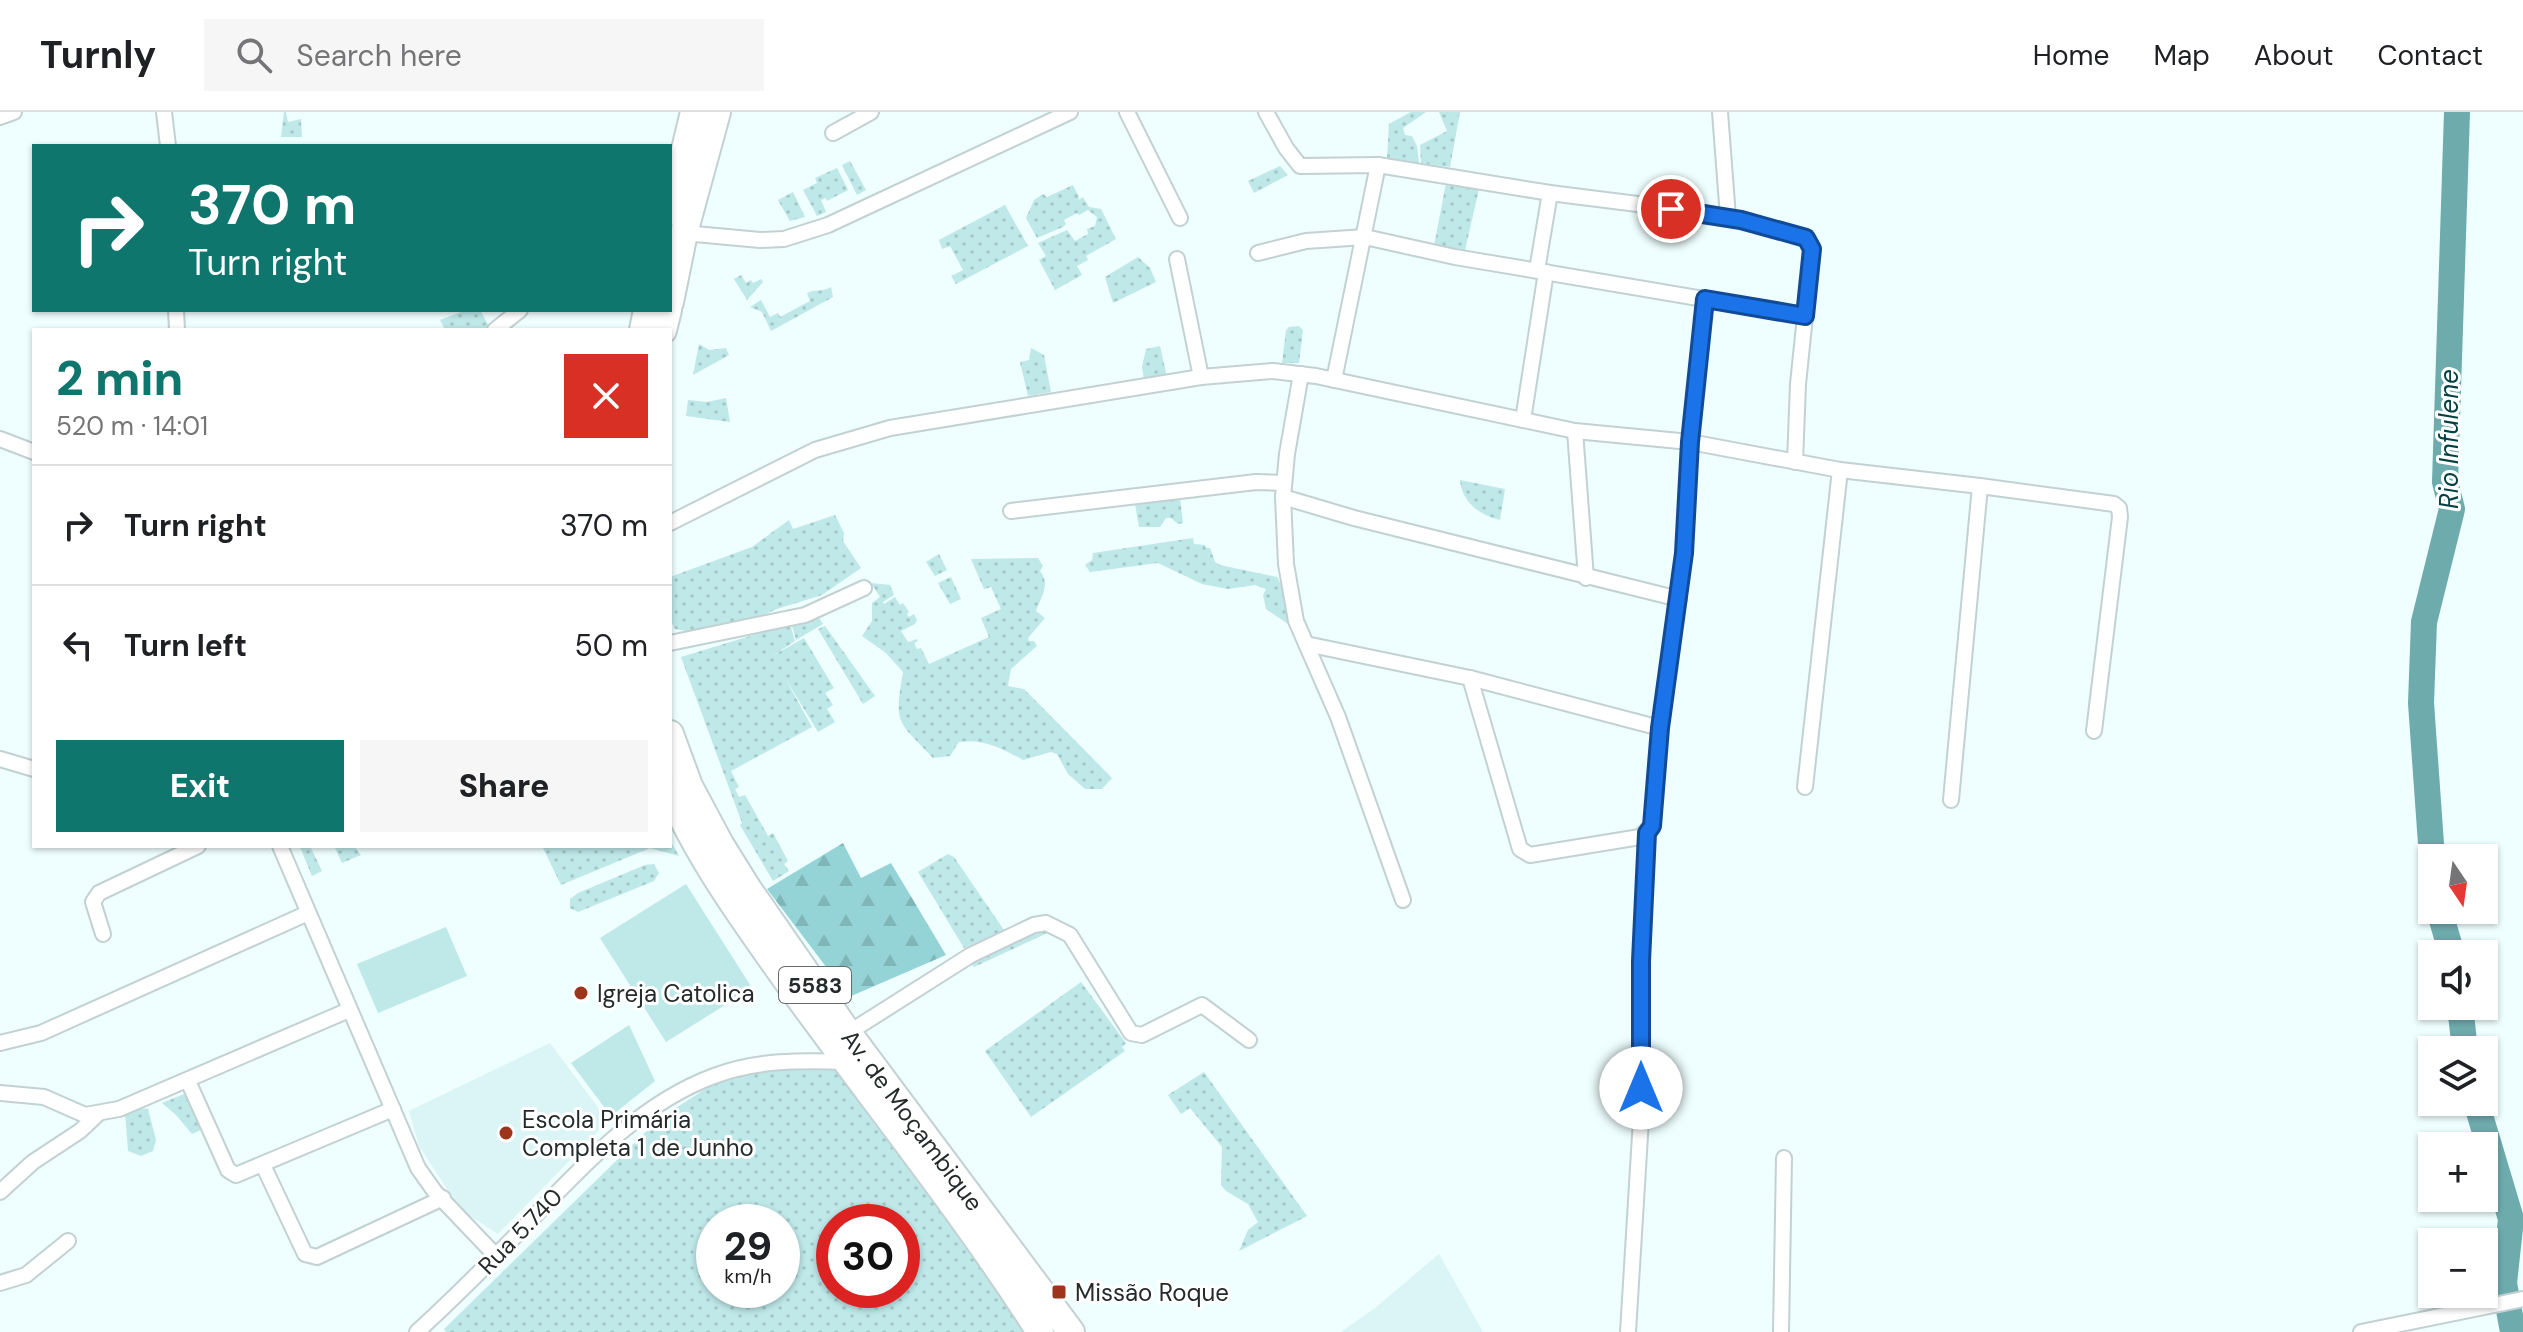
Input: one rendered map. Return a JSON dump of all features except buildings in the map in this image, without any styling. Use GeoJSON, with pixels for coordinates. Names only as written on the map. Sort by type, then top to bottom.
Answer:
{"type":"FeatureCollection","features":[{"type":"Feature","properties":{"kind":"highway"},"geometry":{"type":"LineString","coordinates":[[672,265],[675,210],[694,112]]}},
{"type":"Feature","properties":{"kind":"highway"},"geometry":{"type":"LineString","coordinates":[[675,210],[717,112]]}},
{"type":"Feature","properties":{"kind":"highway","name":"Av. de Moçambique"},"geometry":{"type":"LineString","coordinates":[[672,739],[689,786],[748,889],[848,1033],[1071,1332]]}},
{"type":"Feature","properties":{"kind":"highway","name":"Av. de Moçambique"},"geometry":{"type":"LineString","coordinates":[[672,795],[731,899],[846,1062],[979,1238],[1040,1332]]}},
{"type":"Feature","properties":{"kind":"street"},"geometry":{"type":"LineString","coordinates":[[0,117],[14,112]]}},
{"type":"Feature","properties":{"kind":"street"},"geometry":{"type":"LineString","coordinates":[[164,112],[168,144]]}},
{"type":"Feature","properties":{"kind":"street"},"geometry":{"type":"LineString","coordinates":[[833,133],[871,112]]}},
{"type":"Feature","properties":{"kind":"street"},"geometry":{"type":"LineString","coordinates":[[675,210],[760,240],[784,239],[828,225],[1070,112]]}},
{"type":"Feature","properties":{"kind":"street"},"geometry":{"type":"LineString","coordinates":[[1127,112],[1180,218]]}},
{"type":"Feature","properties":{"kind":"street"},"geometry":{"type":"LineString","coordinates":[[1266,112],[1300,166],[1378,165],[1550,193],[1728,217],[1806,238],[1812,249],[1798,384],[1795,462]]}},
{"type":"Feature","properties":{"kind":"street"},"geometry":{"type":"LineString","coordinates":[[1720,112],[1728,217]]}},
{"type":"Feature","properties":{"kind":"street"},"geometry":{"type":"LineString","coordinates":[[1334,380],[1378,165]]}},
{"type":"Feature","properties":{"kind":"street"},"geometry":{"type":"LineString","coordinates":[[1523,420],[1550,193]]}},
{"type":"Feature","properties":{"kind":"street"},"geometry":{"type":"LineString","coordinates":[[1258,253],[1306,241],[1365,237],[1455,257],[1805,316]]}},
{"type":"Feature","properties":{"kind":"street"},"geometry":{"type":"LineString","coordinates":[[1177,259],[1201,377]]}},
{"type":"Feature","properties":{"kind":"street"},"geometry":{"type":"LineString","coordinates":[[1470,678],[1520,849],[1530,855],[1640,837],[1647,833],[1652,826],[1660,728],[1679,599],[1690,442],[1705,299]]}},
{"type":"Feature","properties":{"kind":"street"},"geometry":{"type":"LineString","coordinates":[[498,328],[518,312]]}},
{"type":"Feature","properties":{"kind":"street"},"geometry":{"type":"LineString","coordinates":[[672,522],[815,450],[890,428],[1201,377],[1273,371],[1301,374],[1575,431],[1690,442],[1840,470],[2114,504],[2119,508],[2120,517],[2094,731]]}},
{"type":"Feature","properties":{"kind":"street"},"geometry":{"type":"LineString","coordinates":[[1301,374],[1284,490],[1286,564],[1296,621],[1338,717],[1403,900]]}},
{"type":"Feature","properties":{"kind":"street"},"geometry":{"type":"LineString","coordinates":[[1575,431],[1586,578]]}},
{"type":"Feature","properties":{"kind":"street"},"geometry":{"type":"LineString","coordinates":[[0,439],[32,451]]}},
{"type":"Feature","properties":{"kind":"street"},"geometry":{"type":"LineString","coordinates":[[1805,787],[1840,470]]}},
{"type":"Feature","properties":{"kind":"street"},"geometry":{"type":"LineString","coordinates":[[1011,511],[1256,482],[1354,518],[1679,599]]}},
{"type":"Feature","properties":{"kind":"street"},"geometry":{"type":"LineString","coordinates":[[1951,800],[1980,486]]}},
{"type":"Feature","properties":{"kind":"street"},"geometry":{"type":"LineString","coordinates":[[672,643],[805,615],[864,588]]}},
{"type":"Feature","properties":{"kind":"street"},"geometry":{"type":"LineString","coordinates":[[1306,644],[1470,678],[1660,728]]}},
{"type":"Feature","properties":{"kind":"street"},"geometry":{"type":"LineString","coordinates":[[0,759],[32,768]]}},
{"type":"Feature","properties":{"kind":"street"},"geometry":{"type":"LineString","coordinates":[[1628,1332],[1641,1119],[1641,961],[1647,833]]}},
{"type":"Feature","properties":{"kind":"street"},"geometry":{"type":"LineString","coordinates":[[103,934],[93,902],[99,893],[194,848]]}},
{"type":"Feature","properties":{"kind":"street"},"geometry":{"type":"LineString","coordinates":[[281,848],[418,1168],[435,1192],[496,1256]]}},
{"type":"Feature","properties":{"kind":"street"},"geometry":{"type":"LineString","coordinates":[[0,1043],[41,1033],[308,913]]}},
{"type":"Feature","properties":{"kind":"street"},"geometry":{"type":"LineString","coordinates":[[848,1033],[971,955],[1034,925],[1046,923],[1070,935],[1131,1033],[1142,1035],[1202,1005],[1249,1040]]}},
{"type":"Feature","properties":{"kind":"street"},"geometry":{"type":"LineString","coordinates":[[0,1093],[44,1097],[77,1113],[98,1114],[119,1109],[188,1081],[349,1010]]}},
{"type":"Feature","properties":{"kind":"street","name":"Rua 5.740"},"geometry":{"type":"LineString","coordinates":[[417,1332],[584,1166],[655,1106],[714,1075],[778,1061],[846,1062]]}},
{"type":"Feature","properties":{"kind":"street"},"geometry":{"type":"LineString","coordinates":[[188,1081],[232,1175],[263,1165],[393,1109]]}},
{"type":"Feature","properties":{"kind":"street"},"geometry":{"type":"LineString","coordinates":[[0,1192],[33,1162],[80,1131],[98,1114]]}},
{"type":"Feature","properties":{"kind":"street"},"geometry":{"type":"LineString","coordinates":[[1781,1332],[1784,1158]]}},
{"type":"Feature","properties":{"kind":"street"},"geometry":{"type":"LineString","coordinates":[[263,1165],[305,1254],[311,1257],[317,1257],[443,1198]]}},
{"type":"Feature","properties":{"kind":"street"},"geometry":{"type":"LineString","coordinates":[[0,1283],[26,1275],[68,1241]]}},
{"type":"Feature","properties":{"kind":"street"},"geometry":{"type":"LineString","coordinates":[[2361,1332],[2523,1299]]}},
{"type":"Feature","properties":{"kind":"shaded area"},"geometry":{"type":"Polygon","coordinates":[[[284,112],[288,122],[301,119],[302,137],[281,137],[284,112]]]}},
{"type":"Feature","properties":{"kind":"shaded area"},"geometry":{"type":"Polygon","coordinates":[[[1411,112],[1426,112],[1403,128],[1405,135],[1412,136],[1417,146],[1419,163],[1387,158],[1389,124],[1411,112]]]}},
{"type":"Feature","properties":{"kind":"shaded area"},"geometry":{"type":"Polygon","coordinates":[[[1439,112],[1460,112],[1450,167],[1421,163],[1420,145],[1447,131],[1439,112]]]}},
{"type":"Feature","properties":{"kind":"shaded area"},"geometry":{"type":"Polygon","coordinates":[[[850,161],[866,190],[857,195],[842,165],[850,161]]]}},
{"type":"Feature","properties":{"kind":"shaded area"},"geometry":{"type":"Polygon","coordinates":[[[1280,166],[1288,175],[1254,193],[1248,181],[1280,166]]]}},
{"type":"Feature","properties":{"kind":"shaded area"},"geometry":{"type":"Polygon","coordinates":[[[837,168],[848,190],[827,201],[826,198],[821,200],[826,212],[817,216],[803,190],[817,183],[815,178],[837,168]]]}},
{"type":"Feature","properties":{"kind":"shaded area"},"geometry":{"type":"Polygon","coordinates":[[[1446,183],[1479,189],[1464,255],[1434,246],[1446,183]]]}},
{"type":"Feature","properties":{"kind":"shaded area"},"geometry":{"type":"Polygon","coordinates":[[[1073,185],[1078,200],[1083,197],[1089,207],[1101,209],[1116,239],[1086,256],[1088,260],[1077,266],[1082,275],[1055,290],[1039,260],[1046,256],[1038,243],[1067,230],[1075,241],[1088,234],[1087,229],[1095,226],[1097,217],[1088,210],[1079,215],[1077,213],[1064,220],[1066,224],[1063,227],[1037,238],[1026,218],[1034,200],[1073,185]]]}},
{"type":"Feature","properties":{"kind":"shaded area"},"geometry":{"type":"Polygon","coordinates":[[[793,192],[805,217],[790,221],[778,200],[793,192]]]}},
{"type":"Feature","properties":{"kind":"shaded area"},"geometry":{"type":"Polygon","coordinates":[[[1005,205],[1028,246],[956,284],[951,276],[963,270],[950,246],[942,249],[939,240],[1005,205]]]}},
{"type":"Feature","properties":{"kind":"shaded area"},"geometry":{"type":"Polygon","coordinates":[[[1138,257],[1150,268],[1156,282],[1113,303],[1105,277],[1138,257]]]}},
{"type":"Feature","properties":{"kind":"shaded area"},"geometry":{"type":"Polygon","coordinates":[[[741,275],[746,283],[761,279],[763,282],[747,300],[734,279],[741,275]]]}},
{"type":"Feature","properties":{"kind":"shaded area"},"geometry":{"type":"Polygon","coordinates":[[[831,287],[833,297],[771,331],[762,312],[750,307],[761,300],[770,317],[778,313],[780,317],[810,301],[807,293],[831,287]]]}},
{"type":"Feature","properties":{"kind":"shaded area"},"geometry":{"type":"Polygon","coordinates":[[[461,312],[481,312],[490,328],[444,328],[440,320],[461,312]]]}},
{"type":"Feature","properties":{"kind":"shaded area"},"geometry":{"type":"Polygon","coordinates":[[[1299,326],[1303,330],[1299,363],[1282,363],[1286,330],[1299,326]]]}},
{"type":"Feature","properties":{"kind":"shaded area"},"geometry":{"type":"Polygon","coordinates":[[[699,344],[709,350],[726,348],[729,355],[693,375],[699,344]]]}},
{"type":"Feature","properties":{"kind":"shaded area"},"geometry":{"type":"Polygon","coordinates":[[[1160,346],[1167,377],[1144,380],[1142,367],[1146,349],[1160,346]]]}},
{"type":"Feature","properties":{"kind":"shaded area"},"geometry":{"type":"Polygon","coordinates":[[[1031,348],[1044,355],[1051,392],[1028,396],[1020,362],[1029,360],[1031,348]]]}},
{"type":"Feature","properties":{"kind":"shaded area"},"geometry":{"type":"Polygon","coordinates":[[[726,398],[730,422],[686,416],[688,400],[707,402],[726,398]]]}},
{"type":"Feature","properties":{"kind":"shaded area"},"geometry":{"type":"Polygon","coordinates":[[[1460,480],[1505,489],[1500,520],[1485,515],[1468,501],[1460,480]]]}},
{"type":"Feature","properties":{"kind":"shaded area"},"geometry":{"type":"Polygon","coordinates":[[[1180,498],[1183,523],[1166,518],[1160,527],[1139,527],[1135,504],[1180,498]]]}},
{"type":"Feature","properties":{"kind":"shaded area"},"geometry":{"type":"Polygon","coordinates":[[[835,515],[844,533],[843,541],[861,568],[822,595],[759,617],[702,634],[675,629],[672,623],[672,576],[752,547],[789,520],[793,529],[835,515]]]}},
{"type":"Feature","properties":{"kind":"shaded area"},"geometry":{"type":"Polygon","coordinates":[[[1193,538],[1194,544],[1210,548],[1215,562],[1220,565],[1277,577],[1284,590],[1294,628],[1266,609],[1263,595],[1266,589],[1255,585],[1228,589],[1202,584],[1158,563],[1090,572],[1085,565],[1092,560],[1093,553],[1193,538]]]}},
{"type":"Feature","properties":{"kind":"shaded area"},"geometry":{"type":"Polygon","coordinates":[[[939,554],[947,570],[935,576],[926,562],[939,554]]]}},
{"type":"Feature","properties":{"kind":"shaded area"},"geometry":{"type":"Polygon","coordinates":[[[1038,558],[1043,566],[1040,571],[1045,586],[1036,611],[1045,618],[1028,638],[1037,646],[1011,669],[1008,686],[1024,689],[1112,778],[1102,789],[1085,789],[1068,774],[1057,754],[1051,752],[1023,760],[992,745],[968,741],[959,742],[950,756],[933,758],[901,721],[899,702],[903,672],[886,653],[862,636],[872,621],[872,603],[880,597],[871,583],[890,585],[894,595],[883,602],[895,597],[900,605],[903,603],[909,617],[914,614],[915,624],[901,631],[908,642],[917,639],[914,643],[917,649],[921,648],[929,664],[989,637],[981,618],[1001,609],[991,587],[984,589],[971,559],[1038,558]]]}},
{"type":"Feature","properties":{"kind":"shaded area"},"geometry":{"type":"Polygon","coordinates":[[[951,577],[961,599],[950,604],[938,583],[951,577]]]}},
{"type":"Feature","properties":{"kind":"shaded area"},"geometry":{"type":"Polygon","coordinates":[[[817,615],[823,624],[796,640],[791,622],[817,615]]]}},
{"type":"Feature","properties":{"kind":"shaded area"},"geometry":{"type":"Polygon","coordinates":[[[790,624],[795,641],[772,656],[804,638],[834,688],[825,693],[833,705],[827,709],[835,722],[818,732],[785,678],[812,727],[731,771],[739,787],[735,789],[739,797],[745,795],[768,836],[773,833],[788,861],[784,864],[789,871],[773,881],[740,825],[742,823],[681,657],[790,624]]]}},
{"type":"Feature","properties":{"kind":"shaded area"},"geometry":{"type":"Polygon","coordinates":[[[825,626],[875,696],[863,704],[818,629],[825,626]]]}},
{"type":"Feature","properties":{"kind":"shaded area"},"geometry":{"type":"Polygon","coordinates":[[[672,844],[679,856],[650,848],[672,848],[672,844]]]}},
{"type":"Feature","properties":{"kind":"shaded area"},"geometry":{"type":"Polygon","coordinates":[[[300,848],[311,848],[322,871],[312,876],[300,848]]]}},
{"type":"Feature","properties":{"kind":"shaded area"},"geometry":{"type":"Polygon","coordinates":[[[335,848],[356,848],[361,855],[342,863],[335,848]]]}},
{"type":"Feature","properties":{"kind":"shaded area"},"geometry":{"type":"Polygon","coordinates":[[[543,848],[650,848],[561,885],[543,848]]]}},
{"type":"Feature","properties":{"kind":"shaded area"},"geometry":{"type":"Polygon","coordinates":[[[948,854],[954,857],[1004,930],[964,948],[918,872],[948,854]]]}},
{"type":"Feature","properties":{"kind":"shaded area"},"geometry":{"type":"Polygon","coordinates":[[[654,864],[659,873],[654,881],[578,912],[570,908],[570,899],[578,893],[654,864]]]}},
{"type":"Feature","properties":{"kind":"shaded area"},"geometry":{"type":"Polygon","coordinates":[[[686,884],[752,988],[666,1042],[600,938],[686,884]]]}},
{"type":"Feature","properties":{"kind":"shaded area"},"geometry":{"type":"Polygon","coordinates":[[[446,927],[467,976],[378,1013],[357,964],[446,927]]]}},
{"type":"Feature","properties":{"kind":"shaded area"},"geometry":{"type":"Polygon","coordinates":[[[1030,931],[1052,931],[974,967],[969,961],[1030,931]]]}},
{"type":"Feature","properties":{"kind":"shaded area"},"geometry":{"type":"Polygon","coordinates":[[[1081,982],[1126,1043],[1122,1047],[1125,1051],[1031,1117],[985,1051],[1081,982]]]}},
{"type":"Feature","properties":{"kind":"shaded area"},"geometry":{"type":"Polygon","coordinates":[[[629,1025],[655,1081],[611,1116],[571,1063],[629,1025]]]}},
{"type":"Feature","properties":{"kind":"shaded area","name":"Escola Primária Completa 1 de Junho"},"geometry":{"type":"Polygon","coordinates":[[[550,1043],[608,1121],[498,1234],[461,1210],[419,1146],[409,1111],[550,1043]]]}},
{"type":"Feature","properties":{"kind":"shaded area"},"geometry":{"type":"Polygon","coordinates":[[[779,1067],[839,1067],[1026,1332],[446,1332],[444,1329],[659,1119],[716,1082],[779,1067]]]}},
{"type":"Feature","properties":{"kind":"shaded area"},"geometry":{"type":"Polygon","coordinates":[[[1204,1072],[1307,1216],[1239,1251],[1248,1230],[1258,1222],[1248,1204],[1221,1185],[1222,1147],[1190,1108],[1181,1114],[1168,1095],[1204,1072]]]}},
{"type":"Feature","properties":{"kind":"shaded area"},"geometry":{"type":"Polygon","coordinates":[[[189,1092],[206,1128],[192,1134],[162,1103],[189,1092]]]}},
{"type":"Feature","properties":{"kind":"shaded area"},"geometry":{"type":"Polygon","coordinates":[[[148,1109],[156,1140],[153,1151],[141,1156],[128,1151],[125,1112],[148,1109]]]}},
{"type":"Feature","properties":{"kind":"shaded area"},"geometry":{"type":"Polygon","coordinates":[[[1439,1254],[1483,1332],[1341,1332],[1375,1308],[1439,1254]]]}},
{"type":"Feature","properties":{"kind":"green space"},"geometry":{"type":"Polygon","coordinates":[[[843,843],[861,878],[891,863],[946,955],[849,997],[767,889],[843,843]]]}},
{"type":"Feature","properties":{"kind":"waterway","name":"Rio Infulene"},"geometry":{"type":"LineString","coordinates":[[2431,844],[2421,703],[2424,622],[2452,509],[2445,482],[2457,112]]}},
{"type":"Feature","properties":{"kind":"waterway","name":"Rio Infulene"},"geometry":{"type":"LineString","coordinates":[[2443,924],[2448,940]]}},
{"type":"Feature","properties":{"kind":"waterway","name":"Rio Infulene"},"geometry":{"type":"LineString","coordinates":[[2462,1020],[2463,1036]]}},
{"type":"Feature","properties":{"kind":"waterway","name":"Rio Infulene"},"geometry":{"type":"LineString","coordinates":[[2480,1116],[2511,1219],[2504,1283],[2513,1332]]}},
{"type":"Feature","properties":{"kind":"place","name":"Igreja Catolica"},"geometry":{"type":"Point","coordinates":[581,993]}},
{"type":"Feature","properties":{"kind":"place","name":"Escola Primária Completa 1 de Junho"},"geometry":{"type":"Point","coordinates":[506,1133]}},
{"type":"Feature","properties":{"kind":"place","name":"Missão Roque"},"geometry":{"type":"Point","coordinates":[1059,1292]}},
{"type":"Feature","properties":{"kind":"route"},"geometry":{"type":"LineString","coordinates":[[1641,1088],[1641,961],[1647,833],[1652,826],[1660,728],[1684,553],[1690,442],[1705,299],[1805,316],[1812,249],[1806,238],[1741,220],[1671,209]]}}]}
